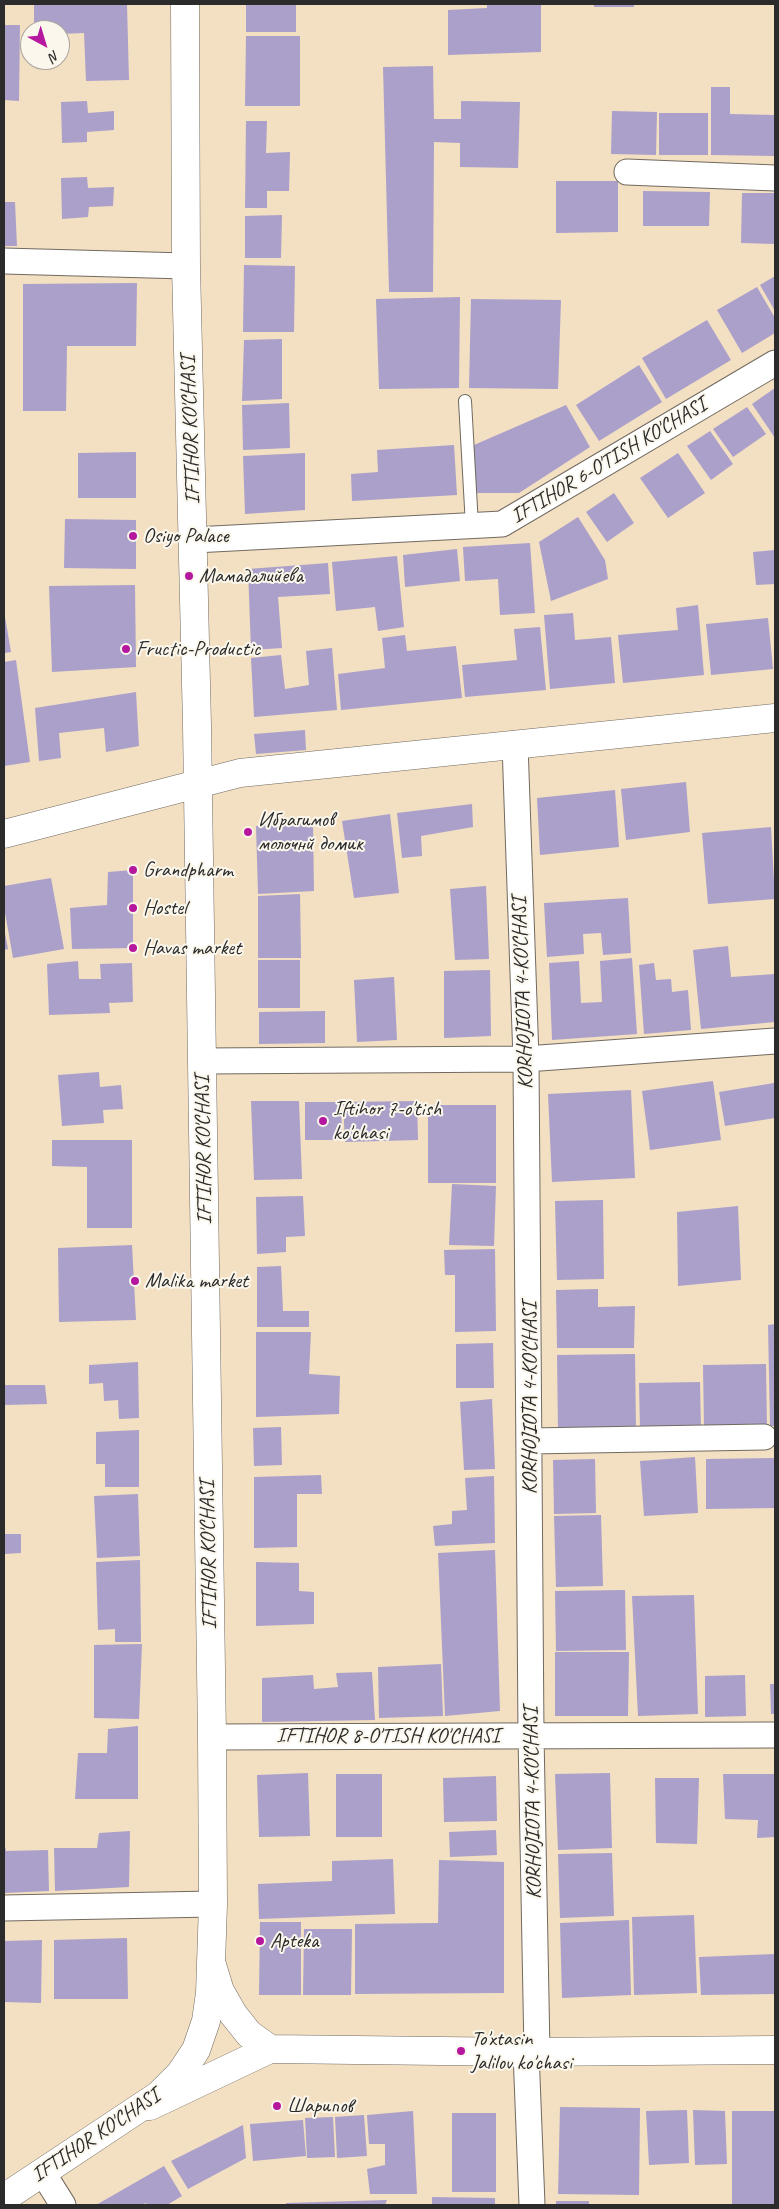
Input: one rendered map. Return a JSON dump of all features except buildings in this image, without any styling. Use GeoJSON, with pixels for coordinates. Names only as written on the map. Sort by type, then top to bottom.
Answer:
{"type":"FeatureCollection","features":[{"type":"Feature","properties":{"kind":"main road","name":"IFTIHOR KO'CHASI"},"geometry":{"type":"LineString","coordinates":[[4,2198],[160,2095],[180,2074],[196,2050],[206,2021],[210,1993],[213,1904],[212,1737],[194,540],[186,266],[185,4]]}},
{"type":"Feature","properties":{"kind":"main road"},"geometry":{"type":"LineString","coordinates":[[4,834],[240,773],[775,718]]}},
{"type":"Feature","properties":{"kind":"main road"},"geometry":{"type":"LineString","coordinates":[[212,1965],[220,1991],[232,2014],[249,2034],[270,2049]]}},
{"type":"Feature","properties":{"kind":"main road"},"geometry":{"type":"LineString","coordinates":[[136,2112],[270,2049],[532,2052],[775,2050]]}},
{"type":"Feature","properties":{"kind":"street"},"geometry":{"type":"LineString","coordinates":[[627,172],[775,178]]}},
{"type":"Feature","properties":{"kind":"street"},"geometry":{"type":"LineString","coordinates":[[4,261],[186,266]]}},
{"type":"Feature","properties":{"kind":"street","name":"IFTIHOR 6-O'TISH KO'CHASI"},"geometry":{"type":"LineString","coordinates":[[194,540],[502,524],[775,363]]}},
{"type":"Feature","properties":{"kind":"street","name":"KORHOJIOTA 4-KO'CHASI"},"geometry":{"type":"LineString","coordinates":[[515,744],[526,1059],[530,1441],[532,2205]]}},
{"type":"Feature","properties":{"kind":"street"},"geometry":{"type":"LineString","coordinates":[[203,1061],[526,1059],[775,1041]]}},
{"type":"Feature","properties":{"kind":"street"},"geometry":{"type":"LineString","coordinates":[[530,1441],[764,1437]]}},
{"type":"Feature","properties":{"kind":"street","name":"IFTIHOR 8-O'TISH KO'CHASI"},"geometry":{"type":"LineString","coordinates":[[212,1737],[775,1735]]}},
{"type":"Feature","properties":{"kind":"street"},"geometry":{"type":"LineString","coordinates":[[4,1908],[213,1904]]}},
{"type":"Feature","properties":{"kind":"street"},"geometry":{"type":"LineString","coordinates":[[43,2173],[63,2205]]}},
{"type":"Feature","properties":{"kind":"lane"},"geometry":{"type":"LineString","coordinates":[[465,401],[472,526]]}},
{"type":"Feature","properties":{"kind":"place","name":"Osiyo Palace"},"geometry":{"type":"Point","coordinates":[133,536]}},
{"type":"Feature","properties":{"kind":"place","name":"Мамадалийева"},"geometry":{"type":"Point","coordinates":[189,576]}},
{"type":"Feature","properties":{"kind":"place","name":"Fructic-Productic"},"geometry":{"type":"Point","coordinates":[126,649]}},
{"type":"Feature","properties":{"kind":"place","name":"Ибрагимов молочнй домик"},"geometry":{"type":"Point","coordinates":[248,832]}},
{"type":"Feature","properties":{"kind":"place","name":"Grandpharm"},"geometry":{"type":"Point","coordinates":[133,870]}},
{"type":"Feature","properties":{"kind":"place","name":"Hostel"},"geometry":{"type":"Point","coordinates":[133,908]}},
{"type":"Feature","properties":{"kind":"place","name":"Havas market"},"geometry":{"type":"Point","coordinates":[133,948]}},
{"type":"Feature","properties":{"kind":"place","name":"Iftihor 7-o'tish ko'chasi"},"geometry":{"type":"Point","coordinates":[323,1121]}},
{"type":"Feature","properties":{"kind":"place","name":"Malika market"},"geometry":{"type":"Point","coordinates":[135,1281]}},
{"type":"Feature","properties":{"kind":"place","name":"Apteka"},"geometry":{"type":"Point","coordinates":[260,1941]}},
{"type":"Feature","properties":{"kind":"place","name":"To'xtasin Jalilov ko'chasi"},"geometry":{"type":"Point","coordinates":[461,2051]}},
{"type":"Feature","properties":{"kind":"place","name":"Шарипов"},"geometry":{"type":"Point","coordinates":[277,2106]}}]}
